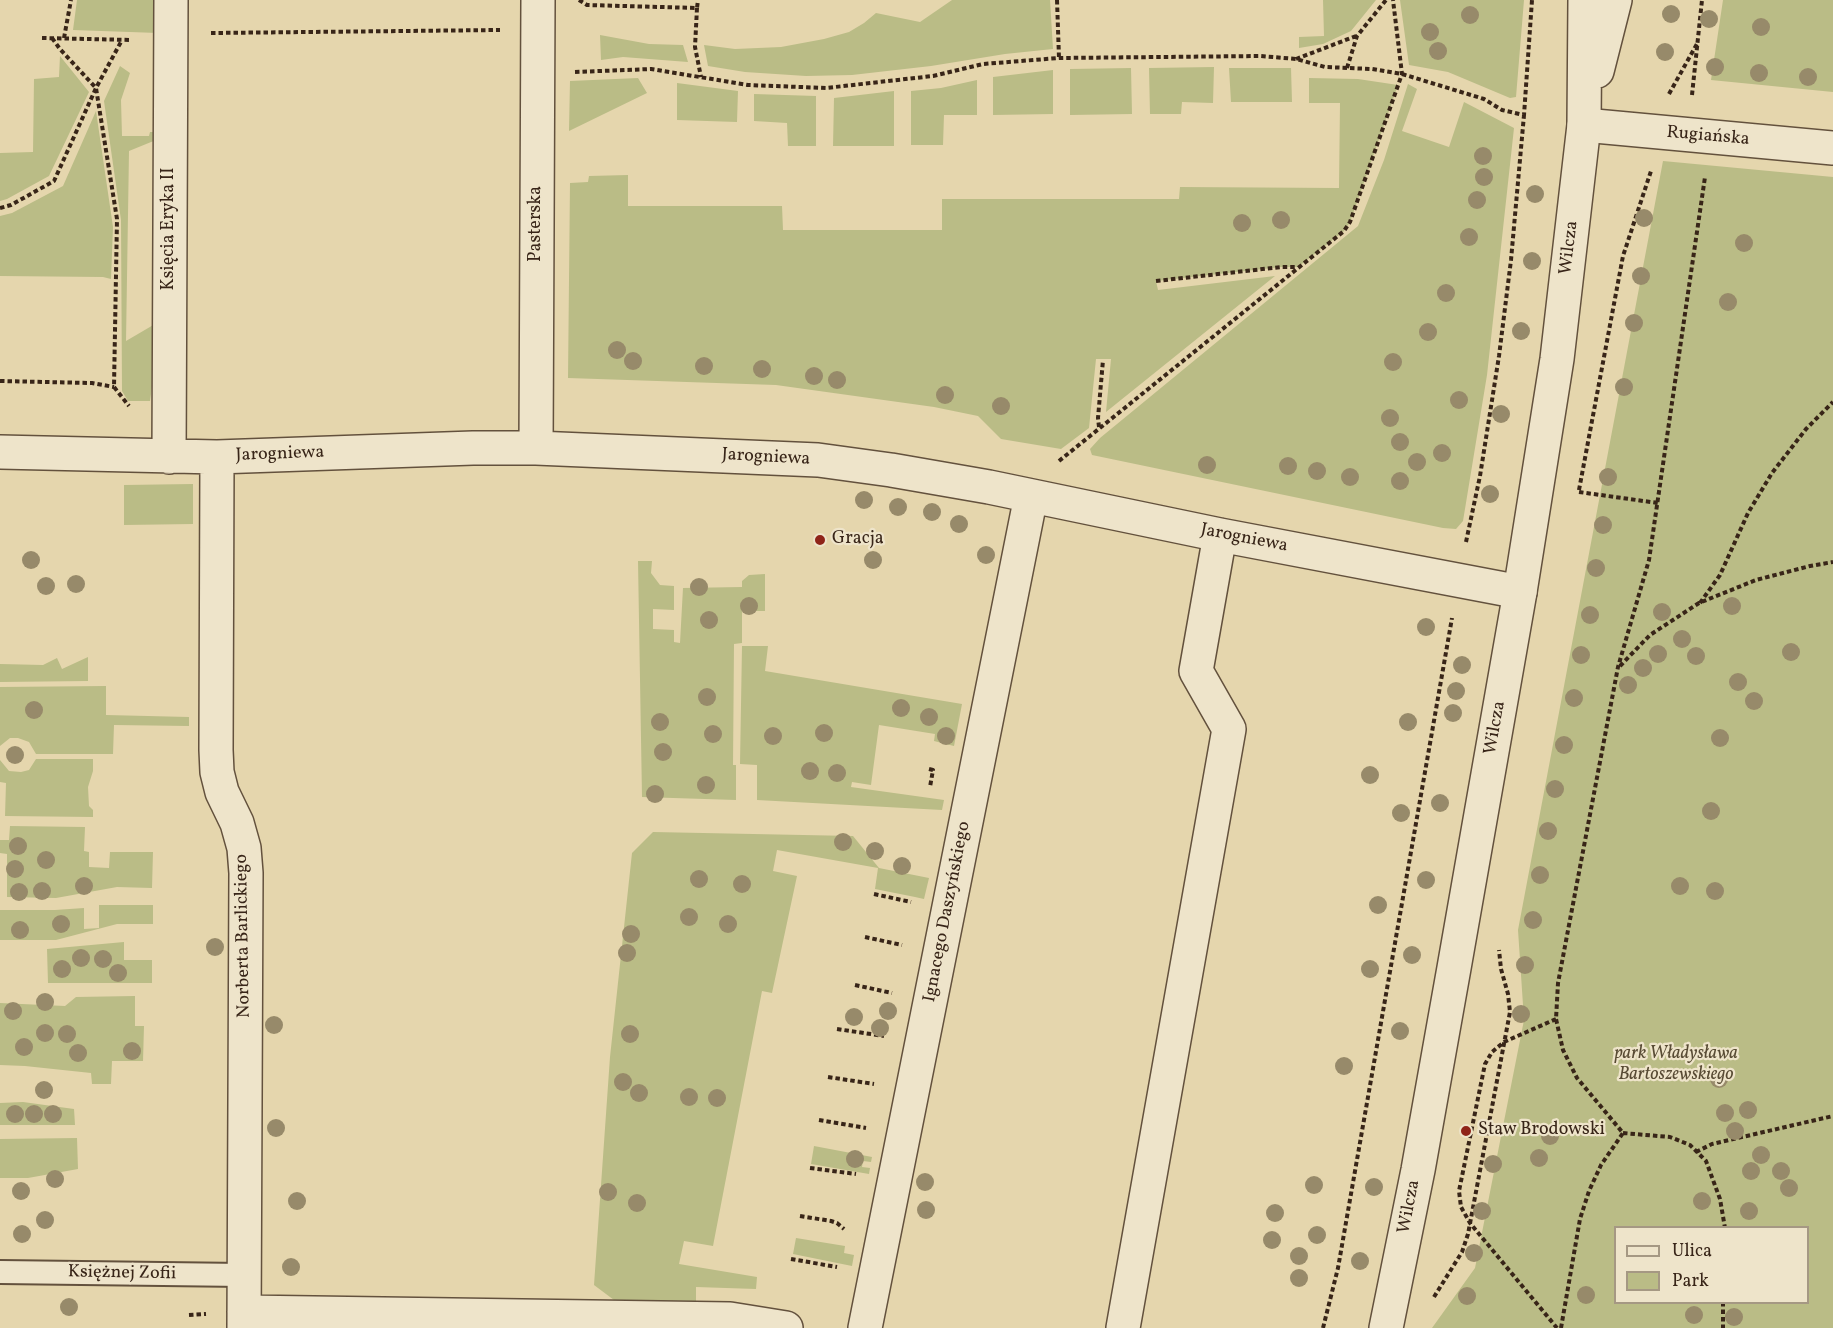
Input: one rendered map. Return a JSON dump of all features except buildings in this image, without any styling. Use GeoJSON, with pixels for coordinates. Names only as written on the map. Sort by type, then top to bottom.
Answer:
{"type":"FeatureCollection","features":[{"type":"Feature","properties":{"kind":"street","name":"Księcia Eryka II"},"geometry":{"type":"LineString","coordinates":[[169,447],[171,0]]}},
{"type":"Feature","properties":{"kind":"street","name":"Wilcza"},"geometry":{"type":"LineString","coordinates":[[1386,1328],[1418,1170],[1520,592],[1557,359],[1584,125],[1585,0]]}},
{"type":"Feature","properties":{"kind":"street","name":"Wilcza"},"geometry":{"type":"LineString","coordinates":[[1584,125],[1615,0]]}},
{"type":"Feature","properties":{"kind":"street","name":"Pasterska"},"geometry":{"type":"LineString","coordinates":[[536,448],[538,14]]}},
{"type":"Feature","properties":{"kind":"street","name":"Rugiańska"},"geometry":{"type":"LineString","coordinates":[[1584,125],[1833,148]]}},
{"type":"Feature","properties":{"kind":"street","name":"Jarogniewa"},"geometry":{"type":"LineString","coordinates":[[0,452],[169,447],[217,457],[536,448],[818,460],[891,470],[1031,496],[1220,535],[1520,592]]}},
{"type":"Feature","properties":{"kind":"street","name":"Norberta Barlickiego"},"geometry":{"type":"LineString","coordinates":[[217,457],[216,761],[222,792],[237,823],[244,848],[246,873],[244,1320],[730,1319],[786,1328]]}},
{"type":"Feature","properties":{"kind":"street","name":"Ignacego Daszyńskiego"},"geometry":{"type":"LineString","coordinates":[[865,1328],[1031,496]]}},
{"type":"Feature","properties":{"kind":"street"},"geometry":{"type":"LineString","coordinates":[[1123,1328],[1229,729],[1196,671],[1220,535]]}},
{"type":"Feature","properties":{"kind":"lane","name":"Księżnej Zofii"},"geometry":{"type":"LineString","coordinates":[[0,1272],[244,1275]]}},
{"type":"Feature","properties":{"kind":"path"},"geometry":{"type":"LineString","coordinates":[[64,38],[71,0]]}},
{"type":"Feature","properties":{"kind":"path"},"geometry":{"type":"LineString","coordinates":[[579,0],[587,5],[698,8]]}},
{"type":"Feature","properties":{"kind":"path"},"geometry":{"type":"LineString","coordinates":[[698,0],[695,47],[701,77]]}},
{"type":"Feature","properties":{"kind":"path"},"geometry":{"type":"LineString","coordinates":[[1057,0],[1059,58]]}},
{"type":"Feature","properties":{"kind":"path"},"geometry":{"type":"LineString","coordinates":[[1347,68],[1357,36],[1386,0]]}},
{"type":"Feature","properties":{"kind":"path"},"geometry":{"type":"LineString","coordinates":[[1031,496],[1040,478],[1099,428],[1344,231],[1350,222],[1402,74],[1393,0]]}},
{"type":"Feature","properties":{"kind":"path"},"geometry":{"type":"LineString","coordinates":[[1323,1328],[1338,1268],[1458,581],[1480,476],[1499,356],[1511,260],[1532,0]]}},
{"type":"Feature","properties":{"kind":"path"},"geometry":{"type":"LineString","coordinates":[[1688,135],[1702,0]]}},
{"type":"Feature","properties":{"kind":"path"},"geometry":{"type":"LineString","coordinates":[[42,38],[122,40],[171,38],[538,14]]}},
{"type":"Feature","properties":{"kind":"path"},"geometry":{"type":"LineString","coordinates":[[1296,60],[1357,36]]}},
{"type":"Feature","properties":{"kind":"path"},"geometry":{"type":"LineString","coordinates":[[52,38],[96,88],[117,219],[114,387],[147,429],[169,447]]}},
{"type":"Feature","properties":{"kind":"path"},"geometry":{"type":"LineString","coordinates":[[0,208],[11,205],[54,181],[96,88],[122,40]]}},
{"type":"Feature","properties":{"kind":"path"},"geometry":{"type":"LineString","coordinates":[[1664,102],[1698,42]]}},
{"type":"Feature","properties":{"kind":"path"},"geometry":{"type":"LineString","coordinates":[[574,72],[651,69],[748,85],[826,88],[933,76],[983,64],[1059,58],[1261,56],[1296,60],[1325,67],[1372,69],[1402,74],[1484,99],[1502,110],[1524,115]]}},
{"type":"Feature","properties":{"kind":"path"},"geometry":{"type":"LineString","coordinates":[[1576,503],[1623,256],[1654,163]]}},
{"type":"Feature","properties":{"kind":"path"},"geometry":{"type":"LineString","coordinates":[[1706,170],[1648,560],[1618,667],[1558,983],[1556,1019],[1563,1050],[1577,1078],[1623,1133],[1670,1137],[1690,1145],[1706,1161],[1720,1199],[1725,1226]]}},
{"type":"Feature","properties":{"kind":"path"},"geometry":{"type":"LineString","coordinates":[[1156,281],[1298,267]]}},
{"type":"Feature","properties":{"kind":"path"},"geometry":{"type":"LineString","coordinates":[[1099,428],[1103,360]]}},
{"type":"Feature","properties":{"kind":"path"},"geometry":{"type":"LineString","coordinates":[[0,381],[92,383],[114,387]]}},
{"type":"Feature","properties":{"kind":"path"},"geometry":{"type":"LineString","coordinates":[[1699,603],[1720,575],[1748,513],[1772,473],[1806,429],[1833,402]]}},
{"type":"Feature","properties":{"kind":"path"},"geometry":{"type":"LineString","coordinates":[[1579,492],[1658,503]]}},
{"type":"Feature","properties":{"kind":"path"},"geometry":{"type":"LineString","coordinates":[[1618,667],[1650,635],[1699,603],[1756,580],[1833,562]]}},
{"type":"Feature","properties":{"kind":"path"},"geometry":{"type":"LineString","coordinates":[[929,769],[933,770],[930,785]]}},
{"type":"Feature","properties":{"kind":"path"},"geometry":{"type":"LineString","coordinates":[[874,894],[899,899]]}},
{"type":"Feature","properties":{"kind":"path"},"geometry":{"type":"LineString","coordinates":[[865,937],[892,943]]}},
{"type":"Feature","properties":{"kind":"path"},"geometry":{"type":"LineString","coordinates":[[1430,1301],[1437,1294],[1462,1252],[1470,1222],[1510,1012],[1499,948]]}},
{"type":"Feature","properties":{"kind":"path"},"geometry":{"type":"LineString","coordinates":[[855,986],[884,991]]}},
{"type":"Feature","properties":{"kind":"path"},"geometry":{"type":"LineString","coordinates":[[1556,1019],[1504,1042],[1492,1052],[1485,1064],[1459,1191],[1461,1207],[1470,1222],[1559,1328]]}},
{"type":"Feature","properties":{"kind":"path"},"geometry":{"type":"LineString","coordinates":[[837,1029],[886,1037]]}},
{"type":"Feature","properties":{"kind":"path"},"geometry":{"type":"LineString","coordinates":[[828,1077],[878,1085]]}},
{"type":"Feature","properties":{"kind":"path"},"geometry":{"type":"LineString","coordinates":[[1696,1152],[1712,1144],[1833,1116]]}},
{"type":"Feature","properties":{"kind":"path"},"geometry":{"type":"LineString","coordinates":[[819,1120],[872,1129]]}},
{"type":"Feature","properties":{"kind":"path"},"geometry":{"type":"LineString","coordinates":[[1559,1328],[1580,1219],[1601,1165],[1623,1133]]}},
{"type":"Feature","properties":{"kind":"path"},"geometry":{"type":"LineString","coordinates":[[810,1168],[859,1175]]}},
{"type":"Feature","properties":{"kind":"path"},"geometry":{"type":"LineString","coordinates":[[800,1216],[837,1223],[849,1233]]}},
{"type":"Feature","properties":{"kind":"path"},"geometry":{"type":"LineString","coordinates":[[791,1259],[843,1268]]}},
{"type":"Feature","properties":{"kind":"path"},"geometry":{"type":"LineString","coordinates":[[1723,1304],[1723,1328]]}},
{"type":"Feature","properties":{"kind":"path"},"geometry":{"type":"LineString","coordinates":[[189,1315],[198,1314]]}},
{"type":"Feature","properties":{"kind":"green space"},"geometry":{"type":"Polygon","coordinates":[[[77,0],[158,0],[158,33],[73,30],[77,0]]]}},
{"type":"Feature","properties":{"kind":"green space"},"geometry":{"type":"Polygon","coordinates":[[[952,0],[1050,0],[1053,49],[852,75],[806,76],[745,72],[708,66],[704,45],[735,49],[781,47],[824,39],[849,32],[876,13],[920,22],[952,0]]]}},
{"type":"Feature","properties":{"kind":"green space"},"geometry":{"type":"Polygon","coordinates":[[[1323,0],[1376,0],[1351,31],[1323,44],[1299,48],[1299,37],[1324,36],[1323,0]]]}},
{"type":"Feature","properties":{"kind":"green space"},"geometry":{"type":"Polygon","coordinates":[[[1400,0],[1524,0],[1516,97],[1510,98],[1448,72],[1409,65],[1400,0]]]}},
{"type":"Feature","properties":{"kind":"green space"},"geometry":{"type":"Polygon","coordinates":[[[1723,0],[1833,0],[1833,92],[1711,80],[1723,0]]]}},
{"type":"Feature","properties":{"kind":"green space"},"geometry":{"type":"Polygon","coordinates":[[[600,35],[649,44],[683,45],[688,62],[623,57],[601,60],[600,35]]]}},
{"type":"Feature","properties":{"kind":"green space"},"geometry":{"type":"Polygon","coordinates":[[[60,56],[89,92],[49,176],[0,201],[0,153],[33,152],[34,79],[59,77],[60,56]]]}},
{"type":"Feature","properties":{"kind":"green space"},"geometry":{"type":"Polygon","coordinates":[[[120,66],[130,73],[121,100],[122,136],[149,136],[150,132],[157,132],[156,140],[129,151],[126,341],[155,324],[155,366],[150,401],[128,401],[122,391],[121,220],[104,101],[120,66]]]}},
{"type":"Feature","properties":{"kind":"green space"},"geometry":{"type":"Polygon","coordinates":[[[1214,67],[1213,103],[1182,102],[1181,114],[1150,114],[1149,68],[1214,67]]]}},
{"type":"Feature","properties":{"kind":"green space"},"geometry":{"type":"Polygon","coordinates":[[[1131,68],[1132,114],[1070,115],[1070,69],[1131,68]]]}},
{"type":"Feature","properties":{"kind":"green space"},"geometry":{"type":"Polygon","coordinates":[[[1229,68],[1291,68],[1292,102],[1231,102],[1229,68]]]}},
{"type":"Feature","properties":{"kind":"green space"},"geometry":{"type":"Polygon","coordinates":[[[1053,70],[1053,114],[993,115],[993,77],[1053,70]]]}},
{"type":"Feature","properties":{"kind":"green space"},"geometry":{"type":"Polygon","coordinates":[[[638,78],[647,93],[569,131],[570,81],[638,78]]]}},
{"type":"Feature","properties":{"kind":"green space"},"geometry":{"type":"Polygon","coordinates":[[[1309,78],[1358,79],[1398,85],[1350,222],[1344,231],[1298,267],[1156,281],[1158,290],[1275,276],[1106,412],[1111,359],[1096,359],[1089,428],[1061,449],[1001,439],[978,416],[934,407],[776,385],[568,378],[570,183],[588,182],[589,176],[628,175],[628,206],[782,206],[783,230],[942,230],[942,199],[1179,199],[1180,187],[1339,188],[1340,103],[1309,103],[1309,78]]]}},
{"type":"Feature","properties":{"kind":"green space"},"geometry":{"type":"Polygon","coordinates":[[[977,80],[977,115],[944,115],[943,145],[911,145],[911,91],[941,88],[977,80]]]}},
{"type":"Feature","properties":{"kind":"green space"},"geometry":{"type":"Polygon","coordinates":[[[677,83],[738,91],[737,122],[677,120],[677,83]]]}},
{"type":"Feature","properties":{"kind":"green space"},"geometry":{"type":"Polygon","coordinates":[[[1408,84],[1417,89],[1402,131],[1449,147],[1464,102],[1514,128],[1487,375],[1463,521],[1456,529],[1443,528],[1092,455],[1090,449],[1100,438],[1358,226],[1384,160],[1408,84]]]}},
{"type":"Feature","properties":{"kind":"green space"},"geometry":{"type":"Polygon","coordinates":[[[894,91],[894,146],[833,146],[834,98],[894,91]]]}},
{"type":"Feature","properties":{"kind":"green space"},"geometry":{"type":"Polygon","coordinates":[[[754,94],[816,96],[816,146],[788,146],[787,123],[754,121],[754,94]]]}},
{"type":"Feature","properties":{"kind":"green space"},"geometry":{"type":"Polygon","coordinates":[[[96,111],[113,227],[111,279],[0,276],[0,216],[12,213],[63,186],[96,111]]]}},
{"type":"Feature","properties":{"kind":"green space","name":"park Władysława Bartoszewskiego"},"geometry":{"type":"Polygon","coordinates":[[[1663,161],[1833,177],[1833,1328],[1432,1328],[1475,1268],[1524,1020],[1518,930],[1663,161]]]}},
{"type":"Feature","properties":{"kind":"green space"},"geometry":{"type":"Polygon","coordinates":[[[193,484],[193,524],[124,525],[124,485],[193,484]]]}},
{"type":"Feature","properties":{"kind":"green space"},"geometry":{"type":"Polygon","coordinates":[[[638,561],[652,561],[651,573],[660,585],[674,586],[674,610],[653,609],[653,629],[674,630],[674,642],[680,643],[683,588],[742,587],[742,581],[749,575],[765,574],[765,611],[742,611],[742,643],[734,644],[733,765],[736,765],[736,800],[642,797],[638,561]]]}},
{"type":"Feature","properties":{"kind":"green space"},"geometry":{"type":"Polygon","coordinates":[[[742,646],[768,646],[765,671],[962,704],[954,746],[934,741],[935,734],[879,725],[871,785],[852,782],[851,787],[944,800],[942,810],[757,800],[757,765],[740,764],[742,646]]]}},
{"type":"Feature","properties":{"kind":"green space"},"geometry":{"type":"Polygon","coordinates":[[[88,657],[88,681],[0,682],[0,664],[43,665],[57,658],[62,669],[88,657]]]}},
{"type":"Feature","properties":{"kind":"green space"},"geometry":{"type":"Polygon","coordinates":[[[106,686],[106,715],[189,717],[189,726],[114,725],[113,754],[36,754],[29,742],[18,738],[10,738],[0,746],[0,687],[106,686]]]}},
{"type":"Feature","properties":{"kind":"green space"},"geometry":{"type":"Polygon","coordinates":[[[36,759],[93,759],[93,771],[88,787],[89,806],[93,810],[93,817],[5,816],[6,783],[0,782],[0,760],[9,771],[21,772],[29,770],[36,759]]]}},
{"type":"Feature","properties":{"kind":"green space"},"geometry":{"type":"Polygon","coordinates":[[[10,826],[85,827],[84,851],[89,852],[89,867],[109,868],[110,852],[153,852],[152,888],[117,887],[56,898],[7,897],[7,854],[0,853],[0,840],[9,840],[10,826]]]}},
{"type":"Feature","properties":{"kind":"green space"},"geometry":{"type":"Polygon","coordinates":[[[653,832],[853,836],[879,868],[929,878],[924,899],[875,889],[878,868],[777,850],[773,871],[797,876],[772,993],[762,991],[713,1246],[684,1241],[679,1264],[757,1277],[756,1289],[696,1287],[696,1301],[614,1300],[594,1285],[610,1057],[632,853],[653,832]]]}},
{"type":"Feature","properties":{"kind":"green space"},"geometry":{"type":"Polygon","coordinates":[[[99,905],[153,905],[153,924],[117,924],[56,940],[0,940],[0,910],[84,908],[84,929],[99,928],[99,905]]]}},
{"type":"Feature","properties":{"kind":"green space"},"geometry":{"type":"Polygon","coordinates":[[[124,942],[124,960],[152,960],[152,983],[48,983],[47,949],[124,942]]]}},
{"type":"Feature","properties":{"kind":"green space"},"geometry":{"type":"Polygon","coordinates":[[[135,996],[135,1026],[144,1026],[143,1061],[112,1061],[111,1084],[92,1084],[91,1073],[0,1065],[0,1003],[65,1006],[76,997],[135,996]]]}},
{"type":"Feature","properties":{"kind":"green space"},"geometry":{"type":"Polygon","coordinates":[[[23,1102],[74,1109],[75,1125],[0,1125],[0,1103],[23,1102]]]}},
{"type":"Feature","properties":{"kind":"green space"},"geometry":{"type":"Polygon","coordinates":[[[77,1138],[78,1169],[28,1178],[0,1178],[0,1139],[77,1138]]]}},
{"type":"Feature","properties":{"kind":"green space"},"geometry":{"type":"Polygon","coordinates":[[[814,1146],[872,1157],[871,1162],[863,1161],[862,1167],[870,1168],[869,1174],[811,1164],[814,1146]]]}},
{"type":"Feature","properties":{"kind":"green space"},"geometry":{"type":"Polygon","coordinates":[[[796,1238],[845,1246],[844,1253],[854,1255],[852,1266],[793,1254],[796,1238]]]}},
{"type":"Feature","properties":{"kind":"place","name":"Gracja"},"geometry":{"type":"Point","coordinates":[820,540]}},
{"type":"Feature","properties":{"kind":"place","name":"Staw Brodowski"},"geometry":{"type":"Point","coordinates":[1466,1131]}}]}
